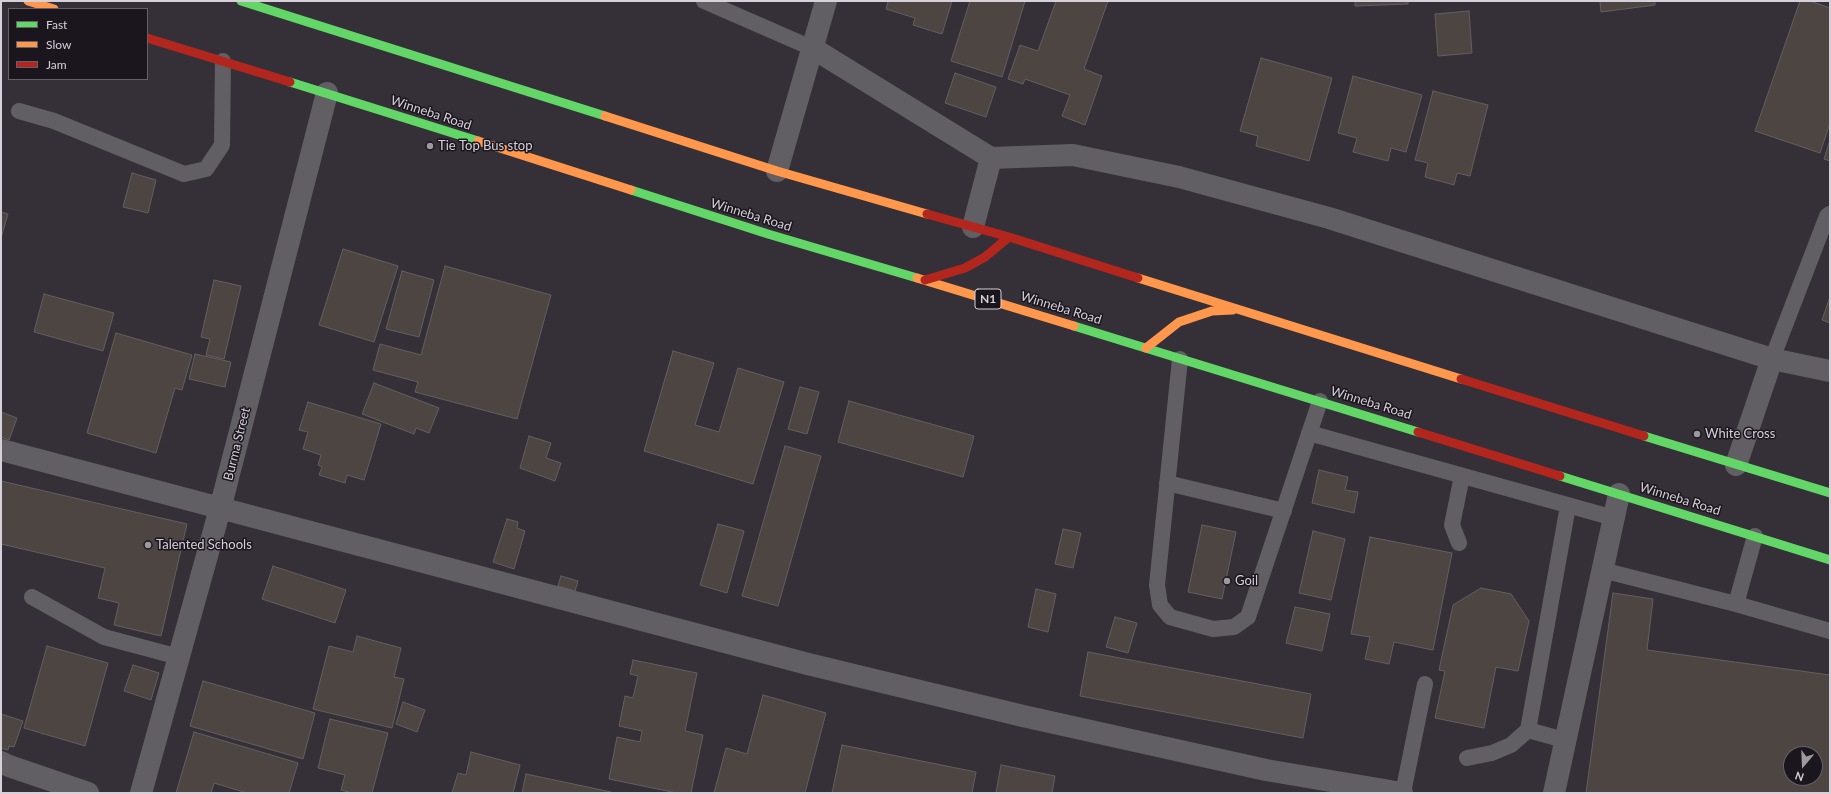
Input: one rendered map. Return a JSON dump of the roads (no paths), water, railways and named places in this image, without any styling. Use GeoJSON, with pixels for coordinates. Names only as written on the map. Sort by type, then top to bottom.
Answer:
{"type":"FeatureCollection","features":[{"type":"Feature","properties":{"kind":"highway"},"geometry":{"type":"LineString","coordinates":[[28,1],[51,8]]}},
{"type":"Feature","properties":{"kind":"highway"},"geometry":{"type":"LineString","coordinates":[[241,1],[777,171],[1009,237],[1369,351],[1830,493]]}},
{"type":"Feature","properties":{"kind":"highway","name":"Winneba Road"},"geometry":{"type":"LineString","coordinates":[[148,38],[327,93],[768,234],[925,280],[1320,401],[1830,560]]}},
{"type":"Feature","properties":{"kind":"highway"},"geometry":{"type":"LineString","coordinates":[[925,280],[965,268],[985,257],[1009,237]]}},
{"type":"Feature","properties":{"kind":"highway"},"geometry":{"type":"LineString","coordinates":[[1146,348],[1179,322],[1212,312],[1240,310]]}},
{"type":"Feature","properties":{"kind":"street"},"geometry":{"type":"LineString","coordinates":[[777,171],[814,49],[826,1]]}},
{"type":"Feature","properties":{"kind":"street"},"geometry":{"type":"LineString","coordinates":[[814,49],[991,158],[1073,155],[1179,177],[1329,218],[1772,359],[1830,371]]}},
{"type":"Feature","properties":{"kind":"street","name":"Burma Street"},"geometry":{"type":"LineString","coordinates":[[141,793],[220,509],[327,93]]}},
{"type":"Feature","properties":{"kind":"street"},"geometry":{"type":"LineString","coordinates":[[973,227],[991,158]]}},
{"type":"Feature","properties":{"kind":"street"},"geometry":{"type":"LineString","coordinates":[[1736,465],[1772,359]]}},
{"type":"Feature","properties":{"kind":"street"},"geometry":{"type":"LineString","coordinates":[[1,450],[808,664],[1008,712],[1266,770],[1403,793]]}},
{"type":"Feature","properties":{"kind":"street"},"geometry":{"type":"LineString","coordinates":[[1554,793],[1564,740],[1619,494]]}},
{"type":"Feature","properties":{"kind":"street"},"geometry":{"type":"LineString","coordinates":[[1,762],[8,766],[88,793]]}},
{"type":"Feature","properties":{"kind":"lane"},"geometry":{"type":"LineString","coordinates":[[704,1],[814,49]]}},
{"type":"Feature","properties":{"kind":"lane"},"geometry":{"type":"LineString","coordinates":[[18,111],[54,121],[184,174],[206,169],[222,146],[223,61]]}},
{"type":"Feature","properties":{"kind":"lane"},"geometry":{"type":"LineString","coordinates":[[1772,359],[1827,216],[1830,214]]}},
{"type":"Feature","properties":{"kind":"lane"},"geometry":{"type":"LineString","coordinates":[[1180,359],[1157,585],[1160,605],[1170,618],[1213,629],[1234,627],[1248,616],[1320,401]]}},
{"type":"Feature","properties":{"kind":"lane"},"geometry":{"type":"LineString","coordinates":[[1309,433],[1614,518]]}},
{"type":"Feature","properties":{"kind":"lane"},"geometry":{"type":"LineString","coordinates":[[1459,544],[1452,525],[1462,476]]}},
{"type":"Feature","properties":{"kind":"lane"},"geometry":{"type":"LineString","coordinates":[[1168,483],[1284,511]]}},
{"type":"Feature","properties":{"kind":"lane"},"geometry":{"type":"LineString","coordinates":[[1467,758],[1492,753],[1511,745],[1528,730],[1568,506]]}},
{"type":"Feature","properties":{"kind":"lane"},"geometry":{"type":"LineString","coordinates":[[1736,604],[1755,536]]}},
{"type":"Feature","properties":{"kind":"lane"},"geometry":{"type":"LineString","coordinates":[[1602,570],[1736,604],[1830,630]]}},
{"type":"Feature","properties":{"kind":"lane"},"geometry":{"type":"LineString","coordinates":[[32,597],[104,637],[179,657]]}},
{"type":"Feature","properties":{"kind":"lane"},"geometry":{"type":"LineString","coordinates":[[1403,793],[1425,684]]}},
{"type":"Feature","properties":{"kind":"lane"},"geometry":{"type":"LineString","coordinates":[[1528,730],[1564,740]]}},
{"type":"Feature","properties":{"kind":"place","name":"Tie Top Bus stop"},"geometry":{"type":"Point","coordinates":[430,146]}},
{"type":"Feature","properties":{"kind":"place","name":"White Cross"},"geometry":{"type":"Point","coordinates":[1697,434]}},
{"type":"Feature","properties":{"kind":"place","name":"Talented Schools"},"geometry":{"type":"Point","coordinates":[148,545]}},
{"type":"Feature","properties":{"kind":"place","name":"Goil"},"geometry":{"type":"Point","coordinates":[1227,581]}}]}
